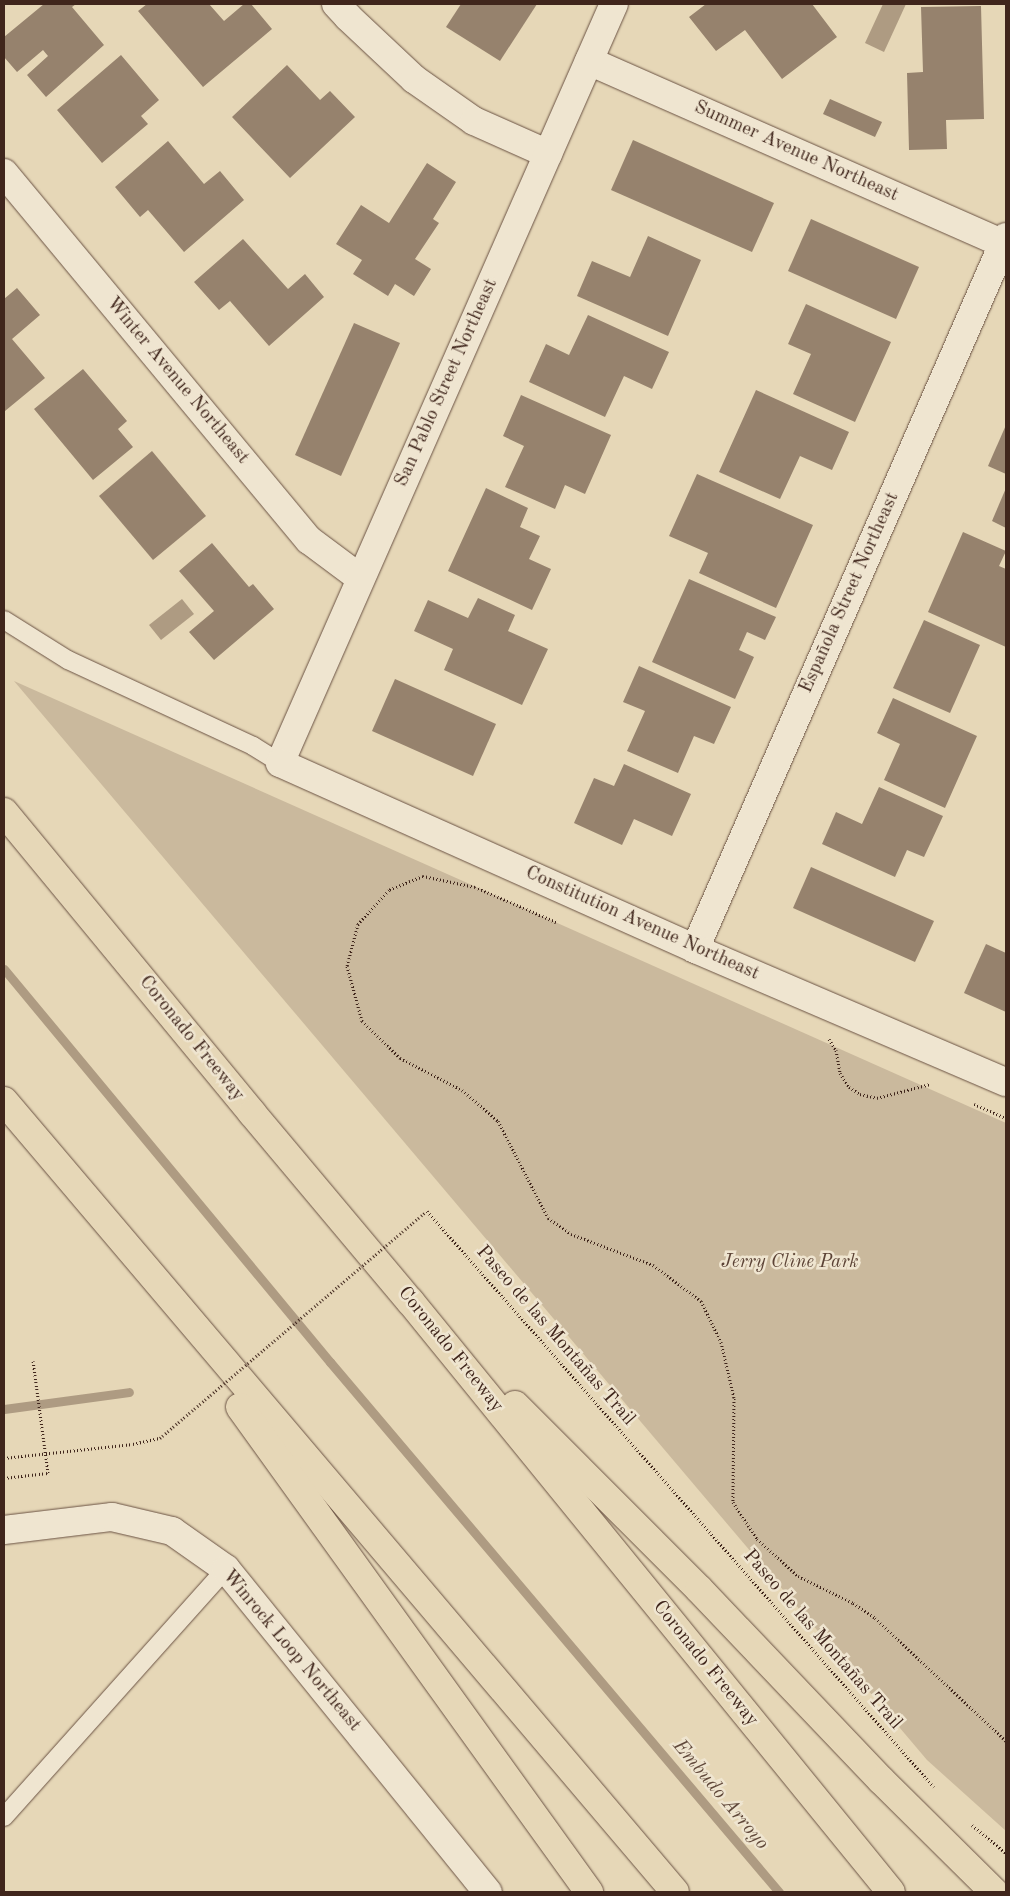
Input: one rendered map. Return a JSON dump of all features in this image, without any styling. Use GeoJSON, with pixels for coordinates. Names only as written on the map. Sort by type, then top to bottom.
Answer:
{"type":"FeatureCollection","features":[{"type":"Feature","properties":{"kind":"highway","name":"Coronado Freeway"},"geometry":{"type":"LineString","coordinates":[[4,812],[245,1106],[410,1300],[891,1892]]}},
{"type":"Feature","properties":{"kind":"highway"},"geometry":{"type":"LineString","coordinates":[[4,1101],[675,1892]]}},
{"type":"Feature","properties":{"kind":"highway"},"geometry":{"type":"LineString","coordinates":[[126,1247],[589,1892]]}},
{"type":"Feature","properties":{"kind":"highway"},"geometry":{"type":"LineString","coordinates":[[410,1300],[699,1589],[882,1781],[994,1892]]}},
{"type":"Feature","properties":{"kind":"street"},"geometry":{"type":"LineString","coordinates":[[336,4],[414,79],[474,121],[548,154]]}},
{"type":"Feature","properties":{"kind":"street","name":"San Pablo Street Northeast"},"geometry":{"type":"LineString","coordinates":[[280,763],[614,4]]}},
{"type":"Feature","properties":{"kind":"street","name":"Summer Avenue Northeast"},"geometry":{"type":"LineString","coordinates":[[589,61],[1005,240]]}},
{"type":"Feature","properties":{"kind":"street","name":"Winter Avenue Northeast"},"geometry":{"type":"LineString","coordinates":[[4,173],[309,540],[360,578]]}},
{"type":"Feature","properties":{"kind":"street","name":"Española Street Northeast"},"geometry":{"type":"LineString","coordinates":[[695,949],[1005,240]]}},
{"type":"Feature","properties":{"kind":"street","name":"Constitution Avenue Northeast"},"geometry":{"type":"LineString","coordinates":[[280,763],[695,949],[1006,1082]]}},
{"type":"Feature","properties":{"kind":"street","name":"Winrock Loop Northeast"},"geometry":{"type":"LineString","coordinates":[[4,1530],[112,1517],[172,1531],[226,1570],[488,1892]]}},
{"type":"Feature","properties":{"kind":"lane"},"geometry":{"type":"LineString","coordinates":[[4,620],[68,660],[253,746],[280,763]]}},
{"type":"Feature","properties":{"kind":"lane"},"geometry":{"type":"LineString","coordinates":[[4,1817],[226,1570]]}},
{"type":"Feature","properties":{"kind":"path"},"geometry":{"type":"LineString","coordinates":[[556,922],[474,887],[423,876],[389,890],[358,924],[347,966],[362,1021],[400,1058],[462,1090],[498,1121],[548,1218],[571,1234],[653,1265],[701,1301],[721,1342],[734,1398],[733,1502],[757,1539],[798,1576],[853,1603],[874,1618],[1006,1741]]}},
{"type":"Feature","properties":{"kind":"path"},"geometry":{"type":"LineString","coordinates":[[820,1036],[830,1040],[836,1050],[840,1073],[849,1087],[860,1094],[877,1098],[928,1083],[936,1087]]}},
{"type":"Feature","properties":{"kind":"path"},"geometry":{"type":"LineString","coordinates":[[971,1102],[1006,1118]]}},
{"type":"Feature","properties":{"kind":"path","name":"Paseo de las Montañas Trail"},"geometry":{"type":"LineString","coordinates":[[4,1458],[134,1444],[160,1438],[427,1211],[939,1792]]}},
{"type":"Feature","properties":{"kind":"path"},"geometry":{"type":"LineString","coordinates":[[4,1478],[48,1473],[33,1361]]}},
{"type":"Feature","properties":{"kind":"path"},"geometry":{"type":"LineString","coordinates":[[970,1823],[1006,1853]]}},
{"type":"Feature","properties":{"kind":"green space","name":"Jerry Cline Park"},"geometry":{"type":"Polygon","coordinates":[[[14,681],[1006,1123],[1006,1831],[927,1760],[14,681]]]}},
{"type":"Feature","properties":{"kind":"shaded area"},"geometry":{"type":"Polygon","coordinates":[[[883,4],[906,4],[884,52],[865,43],[883,4]]]}},
{"type":"Feature","properties":{"kind":"shaded area"},"geometry":{"type":"Polygon","coordinates":[[[182,599],[194,614],[161,640],[149,625],[182,599]]]}},
{"type":"Feature","properties":{"kind":"building"},"geometry":{"type":"Polygon","coordinates":[[[44,4],[76,4],[72,7],[104,45],[46,97],[27,75],[48,56],[43,50],[17,72],[4,57],[4,37],[44,4]]]}},
{"type":"Feature","properties":{"kind":"building"},"geometry":{"type":"Polygon","coordinates":[[[147,4],[209,4],[224,21],[244,4],[251,4],[272,29],[203,87],[138,11],[147,4]]]}},
{"type":"Feature","properties":{"kind":"building"},"geometry":{"type":"Polygon","coordinates":[[[461,4],[537,4],[500,61],[446,27],[461,4]]]}},
{"type":"Feature","properties":{"kind":"building"},"geometry":{"type":"Polygon","coordinates":[[[706,4],[812,4],[837,37],[782,79],[745,30],[716,51],[689,17],[706,4]]]}},
{"type":"Feature","properties":{"kind":"building"},"geometry":{"type":"Polygon","coordinates":[[[981,6],[984,119],[946,120],[947,149],[909,150],[907,73],[923,72],[921,7],[981,6]]]}},
{"type":"Feature","properties":{"kind":"building"},"geometry":{"type":"Polygon","coordinates":[[[121,55],[159,100],[141,116],[148,124],[102,163],[57,110],[121,55]]]}},
{"type":"Feature","properties":{"kind":"building"},"geometry":{"type":"Polygon","coordinates":[[[287,65],[320,100],[330,91],[355,117],[290,178],[232,117],[287,65]]]}},
{"type":"Feature","properties":{"kind":"building"},"geometry":{"type":"Polygon","coordinates":[[[830,99],[882,122],[875,137],[823,114],[830,99]]]}},
{"type":"Feature","properties":{"kind":"building"},"geometry":{"type":"Polygon","coordinates":[[[633,140],[774,203],[752,252],[611,190],[633,140]]]}},
{"type":"Feature","properties":{"kind":"building"},"geometry":{"type":"Polygon","coordinates":[[[168,141],[204,184],[220,171],[244,200],[184,252],[148,210],[140,217],[115,187],[168,141]]]}},
{"type":"Feature","properties":{"kind":"building"},"geometry":{"type":"Polygon","coordinates":[[[427,163],[456,182],[433,219],[439,223],[415,259],[431,269],[414,296],[395,284],[388,296],[353,274],[362,260],[336,244],[361,205],[389,223],[427,163]]]}},
{"type":"Feature","properties":{"kind":"building"},"geometry":{"type":"Polygon","coordinates":[[[811,219],[919,267],[896,319],[788,271],[811,219]]]}},
{"type":"Feature","properties":{"kind":"building"},"geometry":{"type":"Polygon","coordinates":[[[648,236],[701,260],[668,336],[577,296],[592,261],[630,277],[648,236]]]}},
{"type":"Feature","properties":{"kind":"building"},"geometry":{"type":"Polygon","coordinates":[[[243,239],[288,289],[305,274],[324,297],[269,346],[230,301],[219,310],[194,282],[243,239]]]}},
{"type":"Feature","properties":{"kind":"building"},"geometry":{"type":"Polygon","coordinates":[[[17,288],[40,315],[12,339],[45,378],[5,411],[4,299],[17,288]]]}},
{"type":"Feature","properties":{"kind":"building"},"geometry":{"type":"Polygon","coordinates":[[[806,304],[891,342],[855,422],[793,394],[811,354],[788,344],[806,304]]]}},
{"type":"Feature","properties":{"kind":"building"},"geometry":{"type":"Polygon","coordinates":[[[588,315],[669,352],[652,389],[624,376],[605,417],[529,382],[546,344],[569,355],[588,315]]]}},
{"type":"Feature","properties":{"kind":"building"},"geometry":{"type":"Polygon","coordinates":[[[354,323],[400,343],[341,476],[295,455],[354,323]]]}},
{"type":"Feature","properties":{"kind":"building"},"geometry":{"type":"Polygon","coordinates":[[[83,369],[127,421],[118,429],[133,447],[93,480],[34,409],[83,369]]]}},
{"type":"Feature","properties":{"kind":"building"},"geometry":{"type":"Polygon","coordinates":[[[756,390],[849,432],[832,470],[800,456],[780,499],[719,472],[756,390]]]}},
{"type":"Feature","properties":{"kind":"building"},"geometry":{"type":"Polygon","coordinates":[[[521,395],[611,435],[585,494],[565,485],[555,509],[505,487],[524,446],[503,436],[521,395]]]}},
{"type":"Feature","properties":{"kind":"building"},"geometry":{"type":"Polygon","coordinates":[[[1006,425],[1006,474],[988,466],[1006,425]]]}},
{"type":"Feature","properties":{"kind":"building"},"geometry":{"type":"Polygon","coordinates":[[[152,451],[206,516],[153,560],[99,496],[152,451]]]}},
{"type":"Feature","properties":{"kind":"building"},"geometry":{"type":"Polygon","coordinates":[[[697,474],[813,525],[776,608],[699,573],[708,553],[669,536],[697,474]]]}},
{"type":"Feature","properties":{"kind":"building"},"geometry":{"type":"Polygon","coordinates":[[[486,488],[528,508],[520,527],[540,536],[529,559],[551,569],[532,610],[448,571],[486,488]]]}},
{"type":"Feature","properties":{"kind":"building"},"geometry":{"type":"Polygon","coordinates":[[[1006,488],[1006,528],[992,521],[1006,488]]]}},
{"type":"Feature","properties":{"kind":"building"},"geometry":{"type":"Polygon","coordinates":[[[963,532],[1006,551],[999,566],[1006,569],[1006,647],[928,612],[963,532]]]}},
{"type":"Feature","properties":{"kind":"building"},"geometry":{"type":"Polygon","coordinates":[[[212,543],[249,587],[253,584],[274,609],[214,660],[189,632],[214,611],[179,571],[212,543]]]}},
{"type":"Feature","properties":{"kind":"building"},"geometry":{"type":"Polygon","coordinates":[[[689,579],[776,617],[765,640],[747,632],[739,650],[754,657],[735,699],[652,662],[689,579]]]}},
{"type":"Feature","properties":{"kind":"building"},"geometry":{"type":"Polygon","coordinates":[[[478,598],[515,615],[508,631],[548,649],[522,705],[444,670],[453,649],[414,631],[428,600],[468,618],[478,598]]]}},
{"type":"Feature","properties":{"kind":"building"},"geometry":{"type":"Polygon","coordinates":[[[924,620],[980,645],[950,713],[893,688],[924,620]]]}},
{"type":"Feature","properties":{"kind":"building"},"geometry":{"type":"Polygon","coordinates":[[[639,666],[731,707],[714,744],[694,736],[678,773],[627,751],[645,711],[623,702],[639,666]]]}},
{"type":"Feature","properties":{"kind":"building"},"geometry":{"type":"Polygon","coordinates":[[[395,679],[496,724],[473,776],[372,731],[395,679]]]}},
{"type":"Feature","properties":{"kind":"building"},"geometry":{"type":"Polygon","coordinates":[[[893,698],[977,736],[945,808],[884,780],[900,744],[877,733],[893,698]]]}},
{"type":"Feature","properties":{"kind":"building"},"geometry":{"type":"Polygon","coordinates":[[[624,764],[691,794],[672,836],[634,819],[622,845],[574,823],[594,778],[614,786],[624,764]]]}},
{"type":"Feature","properties":{"kind":"building"},"geometry":{"type":"Polygon","coordinates":[[[879,787],[943,816],[924,857],[907,850],[895,877],[822,844],[836,812],[862,824],[879,787]]]}},
{"type":"Feature","properties":{"kind":"building"},"geometry":{"type":"Polygon","coordinates":[[[811,867],[934,921],[915,962],[793,908],[811,867]]]}},
{"type":"Feature","properties":{"kind":"building"},"geometry":{"type":"Polygon","coordinates":[[[986,944],[1006,953],[1006,1012],[964,993],[986,944]]]}},
{"type":"Feature","properties":{"kind":"waterway"},"geometry":{"type":"LineString","coordinates":[[4,969],[330,1362],[779,1892]]}},
{"type":"Feature","properties":{"kind":"waterway","name":"Embudo Arroyo"},"geometry":{"type":"LineString","coordinates":[[4,1409],[129,1392]]}}]}
